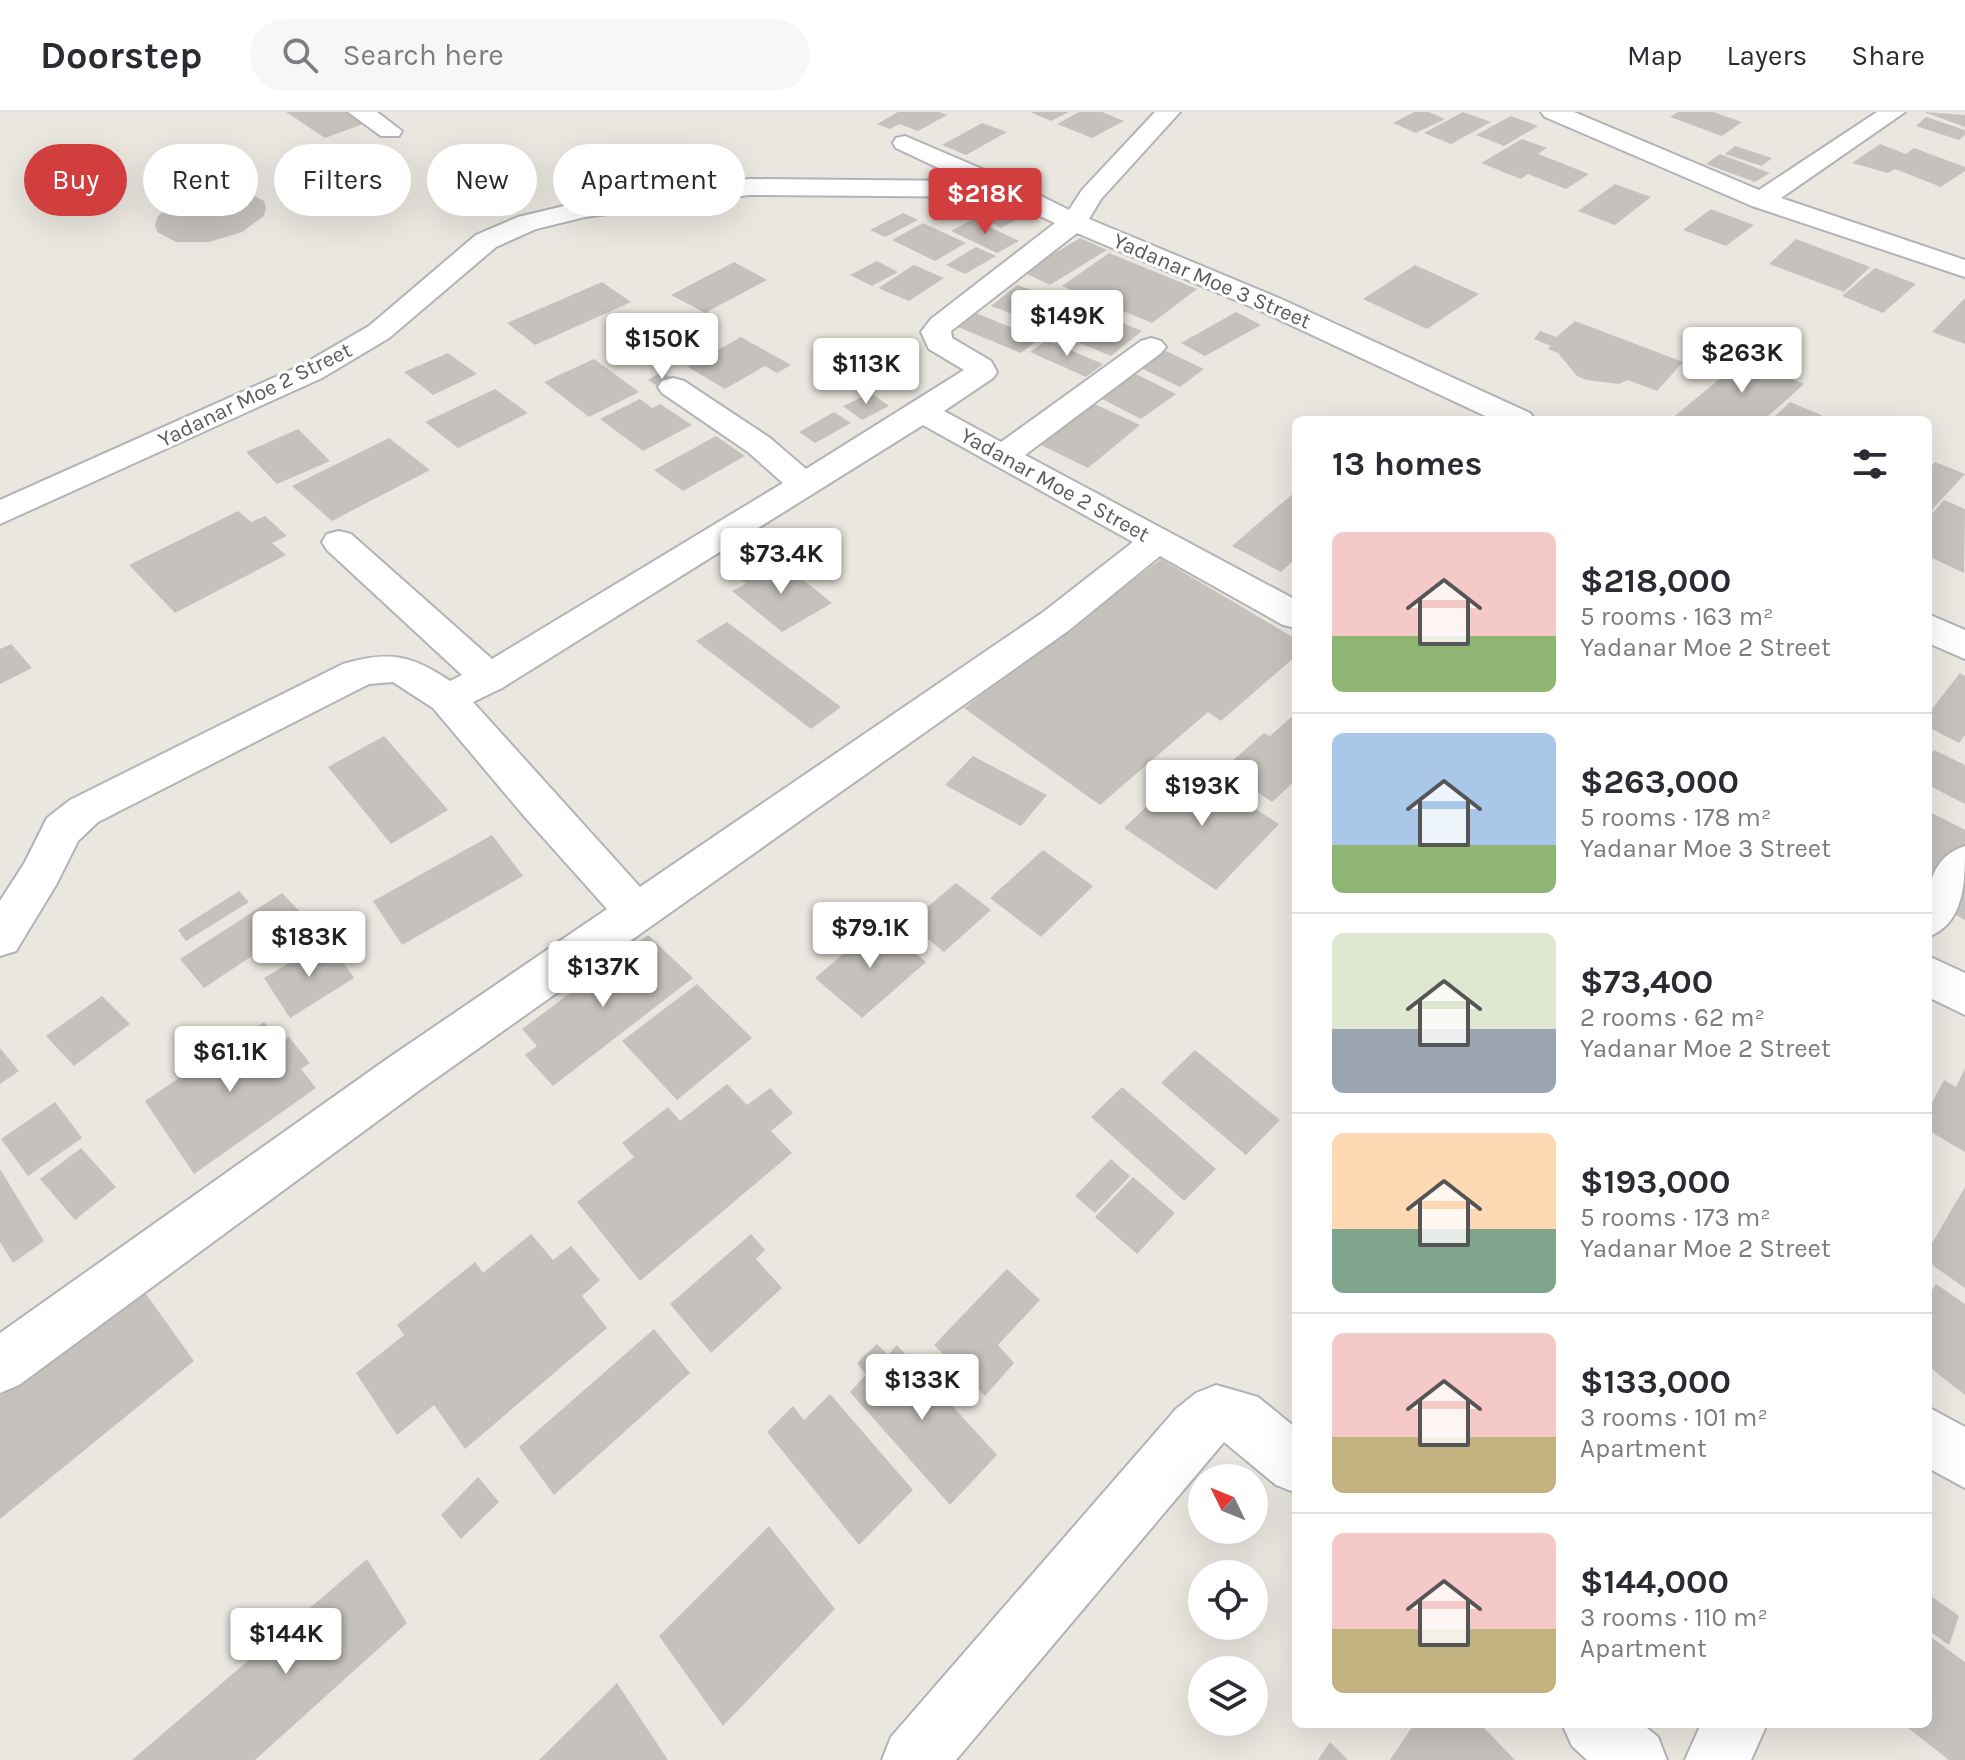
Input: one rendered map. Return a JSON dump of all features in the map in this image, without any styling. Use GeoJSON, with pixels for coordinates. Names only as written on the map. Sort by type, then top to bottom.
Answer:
{"type":"FeatureCollection","features":[{"type":"Feature","properties":{"kind":"street"},"geometry":{"type":"LineString","coordinates":[[360,112],[390,131]]}},
{"type":"Feature","properties":{"kind":"street"},"geometry":{"type":"LineString","coordinates":[[1074,222],[1091,195],[1168,112]]}},
{"type":"Feature","properties":{"kind":"street"},"geometry":{"type":"LineString","coordinates":[[1553,112],[1761,200],[1965,269]]}},
{"type":"Feature","properties":{"kind":"street"},"geometry":{"type":"LineString","coordinates":[[1761,200],[1893,112]]}},
{"type":"Feature","properties":{"kind":"street","name":"Yadanar Moe 3 Street"},"geometry":{"type":"LineString","coordinates":[[905,143],[1074,222],[1271,305],[1510,416]]}},
{"type":"Feature","properties":{"kind":"street","name":"Yadanar Moe 2 Street"},"geometry":{"type":"LineString","coordinates":[[0,513],[311,372],[379,332],[486,241],[527,223],[585,209],[749,187],[1008,189]]}},
{"type":"Feature","properties":{"kind":"street"},"geometry":{"type":"LineString","coordinates":[[1821,220],[1814,226],[1834,250],[1902,275],[1931,269],[1965,280]]}},
{"type":"Feature","properties":{"kind":"street","name":"Yadanar Moe 2 Street"},"geometry":{"type":"LineString","coordinates":[[1074,222],[941,325],[936,332],[939,343],[980,367],[982,372],[922,412],[1292,614]]}},
{"type":"Feature","properties":{"kind":"street"},"geometry":{"type":"LineString","coordinates":[[1002,457],[1151,347]]}},
{"type":"Feature","properties":{"kind":"street"},"geometry":{"type":"LineString","coordinates":[[673,387],[759,445],[802,482]]}},
{"type":"Feature","properties":{"kind":"street"},"geometry":{"type":"LineString","coordinates":[[447,698],[489,678],[802,482],[922,412]]}},
{"type":"Feature","properties":{"kind":"street"},"geometry":{"type":"LineString","coordinates":[[0,1366],[404,1074],[1055,622],[1157,541]]}},
{"type":"Feature","properties":{"kind":"street"},"geometry":{"type":"LineString","coordinates":[[339,542],[489,678]]}},
{"type":"Feature","properties":{"kind":"street"},"geometry":{"type":"LineString","coordinates":[[1932,629],[1965,646]]}},
{"type":"Feature","properties":{"kind":"street"},"geometry":{"type":"LineString","coordinates":[[7,912],[62,830],[84,811],[356,674],[378,666],[409,671],[447,698],[538,805],[637,913]]}},
{"type":"Feature","properties":{"kind":"street"},"geometry":{"type":"LineString","coordinates":[[1932,913],[1965,863]]}},
{"type":"Feature","properties":{"kind":"street"},"geometry":{"type":"LineString","coordinates":[[1932,977],[1965,995]]}},
{"type":"Feature","properties":{"kind":"street"},"geometry":{"type":"LineString","coordinates":[[914,1760],[1196,1429],[1216,1413],[1238,1417],[1292,1462]]}},
{"type":"Feature","properties":{"kind":"street"},"geometry":{"type":"LineString","coordinates":[[1932,1438],[1965,1460]]}},
{"type":"Feature","properties":{"kind":"street"},"geometry":{"type":"LineString","coordinates":[[1599,1728],[1635,1760]]}},
{"type":"Feature","properties":{"kind":"street"},"geometry":{"type":"LineString","coordinates":[[1717,1760],[1733,1728]]}},
{"type":"Feature","properties":{"kind":"building"},"geometry":{"type":"Polygon","coordinates":[[[286,112],[348,112],[366,123],[325,138],[286,112]]]}},
{"type":"Feature","properties":{"kind":"building"},"geometry":{"type":"Polygon","coordinates":[[[898,112],[939,112],[947,115],[918,131],[899,124],[890,129],[877,124],[898,112]]]}},
{"type":"Feature","properties":{"kind":"building"},"geometry":{"type":"Polygon","coordinates":[[[1030,112],[1069,112],[1051,121],[1030,112]]]}},
{"type":"Feature","properties":{"kind":"building"},"geometry":{"type":"Polygon","coordinates":[[[1079,112],[1102,112],[1124,121],[1092,138],[1057,124],[1079,112]]]}},
{"type":"Feature","properties":{"kind":"building"},"geometry":{"type":"Polygon","coordinates":[[[1414,112],[1429,112],[1445,119],[1416,133],[1393,123],[1414,112]]]}},
{"type":"Feature","properties":{"kind":"building"},"geometry":{"type":"Polygon","coordinates":[[[1463,112],[1491,122],[1451,144],[1424,133],[1463,112]]]}},
{"type":"Feature","properties":{"kind":"building"},"geometry":{"type":"Polygon","coordinates":[[[1678,112],[1713,112],[1742,122],[1722,136],[1670,117],[1678,112]]]}},
{"type":"Feature","properties":{"kind":"building"},"geometry":{"type":"Polygon","coordinates":[[[1924,112],[1965,115],[1965,127],[1924,112]]]}},
{"type":"Feature","properties":{"kind":"building"},"geometry":{"type":"Polygon","coordinates":[[[1511,116],[1538,126],[1504,146],[1476,135],[1511,116]]]}},
{"type":"Feature","properties":{"kind":"building"},"geometry":{"type":"Polygon","coordinates":[[[1926,117],[1965,130],[1965,135],[1959,140],[1916,126],[1926,117]]]}},
{"type":"Feature","properties":{"kind":"building"},"geometry":{"type":"Polygon","coordinates":[[[982,123],[1007,132],[966,155],[942,145],[982,123]]]}},
{"type":"Feature","properties":{"kind":"building"},"geometry":{"type":"Polygon","coordinates":[[[1522,139],[1547,148],[1538,154],[1589,174],[1566,189],[1528,174],[1521,179],[1481,163],[1522,139]]]}},
{"type":"Feature","properties":{"kind":"building"},"geometry":{"type":"Polygon","coordinates":[[[1880,144],[1906,154],[1914,148],[1965,167],[1965,171],[1941,187],[1895,169],[1888,173],[1852,163],[1880,144]]]}},
{"type":"Feature","properties":{"kind":"building"},"geometry":{"type":"Polygon","coordinates":[[[1735,146],[1772,158],[1762,166],[1725,154],[1735,146]]]}},
{"type":"Feature","properties":{"kind":"building"},"geometry":{"type":"Polygon","coordinates":[[[1720,154],[1770,173],[1755,182],[1706,164],[1720,154]]]}},
{"type":"Feature","properties":{"kind":"building"},"geometry":{"type":"Polygon","coordinates":[[[1615,184],[1651,197],[1615,225],[1578,211],[1615,184]]]}},
{"type":"Feature","properties":{"kind":"building"},"geometry":{"type":"Polygon","coordinates":[[[258,198],[264,201],[266,208],[264,216],[242,232],[209,242],[176,242],[157,232],[155,224],[158,216],[258,216],[258,198]]]}},
{"type":"Feature","properties":{"kind":"building"},"geometry":{"type":"Polygon","coordinates":[[[990,200],[1023,216],[1001,228],[968,210],[990,200]]]}},
{"type":"Feature","properties":{"kind":"building"},"geometry":{"type":"Polygon","coordinates":[[[1711,209],[1754,225],[1726,246],[1683,230],[1711,209]]]}},
{"type":"Feature","properties":{"kind":"building"},"geometry":{"type":"Polygon","coordinates":[[[903,213],[918,220],[885,237],[870,230],[903,213]]]}},
{"type":"Feature","properties":{"kind":"building"},"geometry":{"type":"Polygon","coordinates":[[[973,219],[1019,241],[997,253],[951,231],[973,219]]]}},
{"type":"Feature","properties":{"kind":"building"},"geometry":{"type":"Polygon","coordinates":[[[923,223],[966,243],[935,261],[892,240],[923,223]]]}},
{"type":"Feature","properties":{"kind":"building"},"geometry":{"type":"Polygon","coordinates":[[[1080,238],[1107,250],[1050,285],[1023,272],[1080,238]]]}},
{"type":"Feature","properties":{"kind":"building"},"geometry":{"type":"Polygon","coordinates":[[[1796,239],[1870,267],[1844,292],[1769,264],[1796,239]]]}},
{"type":"Feature","properties":{"kind":"building"},"geometry":{"type":"Polygon","coordinates":[[[976,247],[996,256],[965,274],[946,265],[976,247]]]}},
{"type":"Feature","properties":{"kind":"building"},"geometry":{"type":"Polygon","coordinates":[[[1109,253],[1197,289],[1152,323],[1062,286],[1109,253]]]}},
{"type":"Feature","properties":{"kind":"building"},"geometry":{"type":"Polygon","coordinates":[[[877,261],[898,272],[872,286],[850,275],[877,261]]]}},
{"type":"Feature","properties":{"kind":"building"},"geometry":{"type":"Polygon","coordinates":[[[734,262],[767,280],[705,313],[671,295],[734,262]]]}},
{"type":"Feature","properties":{"kind":"building"},"geometry":{"type":"Polygon","coordinates":[[[914,265],[944,278],[909,301],[878,288],[914,265]]]}},
{"type":"Feature","properties":{"kind":"building"},"geometry":{"type":"Polygon","coordinates":[[[1415,265],[1479,294],[1427,329],[1363,299],[1415,265]]]}},
{"type":"Feature","properties":{"kind":"building"},"geometry":{"type":"Polygon","coordinates":[[[1875,268],[1916,284],[1883,313],[1842,296],[1875,268]]]}},
{"type":"Feature","properties":{"kind":"building"},"geometry":{"type":"Polygon","coordinates":[[[602,282],[631,302],[535,345],[507,323],[602,282]]]}},
{"type":"Feature","properties":{"kind":"building"},"geometry":{"type":"Polygon","coordinates":[[[1017,285],[1075,306],[1049,327],[991,306],[1017,285]]]}},
{"type":"Feature","properties":{"kind":"building"},"geometry":{"type":"Polygon","coordinates":[[[1965,298],[1965,344],[1932,332],[1965,298]]]}},
{"type":"Feature","properties":{"kind":"building"},"geometry":{"type":"Polygon","coordinates":[[[1088,309],[1142,331],[1111,356],[1056,333],[1088,309]]]}},
{"type":"Feature","properties":{"kind":"building"},"geometry":{"type":"Polygon","coordinates":[[[1236,312],[1261,325],[1205,356],[1181,343],[1236,312]]]}},
{"type":"Feature","properties":{"kind":"building"},"geometry":{"type":"Polygon","coordinates":[[[976,313],[1039,339],[1021,353],[958,327],[976,313]]]}},
{"type":"Feature","properties":{"kind":"building"},"geometry":{"type":"Polygon","coordinates":[[[1575,321],[1683,362],[1657,391],[1628,380],[1619,384],[1586,380],[1577,376],[1558,353],[1548,349],[1551,346],[1534,339],[1540,331],[1556,337],[1575,321]]]}},
{"type":"Feature","properties":{"kind":"building"},"geometry":{"type":"Polygon","coordinates":[[[741,337],[791,365],[777,373],[765,366],[725,389],[688,367],[741,337]]]}},
{"type":"Feature","properties":{"kind":"building"},"geometry":{"type":"Polygon","coordinates":[[[1047,340],[1103,364],[1086,377],[1030,352],[1047,340]]]}},
{"type":"Feature","properties":{"kind":"building"},"geometry":{"type":"Polygon","coordinates":[[[1164,350],[1204,369],[1180,387],[1139,367],[1164,350]]]}},
{"type":"Feature","properties":{"kind":"building"},"geometry":{"type":"Polygon","coordinates":[[[448,353],[477,374],[433,395],[404,372],[448,353]]]}},
{"type":"Feature","properties":{"kind":"building"},"geometry":{"type":"Polygon","coordinates":[[[1745,358],[1804,384],[1768,416],[1675,416],[1745,358]]]}},
{"type":"Feature","properties":{"kind":"building"},"geometry":{"type":"Polygon","coordinates":[[[594,359],[639,392],[589,417],[544,382],[594,359]]]}},
{"type":"Feature","properties":{"kind":"building"},"geometry":{"type":"Polygon","coordinates":[[[662,372],[677,381],[662,389],[648,380],[662,372]]]}},
{"type":"Feature","properties":{"kind":"building"},"geometry":{"type":"Polygon","coordinates":[[[1134,373],[1176,394],[1141,419],[1098,397],[1134,373]]]}},
{"type":"Feature","properties":{"kind":"building"},"geometry":{"type":"Polygon","coordinates":[[[495,389],[528,413],[458,448],[425,422],[495,389]]]}},
{"type":"Feature","properties":{"kind":"building"},"geometry":{"type":"Polygon","coordinates":[[[871,393],[889,406],[862,420],[843,406],[871,393]]]}},
{"type":"Feature","properties":{"kind":"building"},"geometry":{"type":"Polygon","coordinates":[[[640,399],[652,408],[660,404],[692,425],[643,451],[600,419],[640,399]]]}},
{"type":"Feature","properties":{"kind":"building"},"geometry":{"type":"Polygon","coordinates":[[[1088,401],[1140,425],[1088,468],[1035,442],[1088,401]]]}},
{"type":"Feature","properties":{"kind":"building"},"geometry":{"type":"Polygon","coordinates":[[[1790,402],[1823,416],[1775,416],[1790,402]]]}},
{"type":"Feature","properties":{"kind":"building"},"geometry":{"type":"Polygon","coordinates":[[[834,412],[851,423],[815,443],[799,432],[834,412]]]}},
{"type":"Feature","properties":{"kind":"building"},"geometry":{"type":"Polygon","coordinates":[[[298,429],[330,461],[277,484],[246,452],[298,429]]]}},
{"type":"Feature","properties":{"kind":"building"},"geometry":{"type":"Polygon","coordinates":[[[716,436],[745,456],[683,491],[654,470],[716,436]]]}},
{"type":"Feature","properties":{"kind":"building"},"geometry":{"type":"Polygon","coordinates":[[[389,438],[430,470],[332,521],[292,486],[389,438]]]}},
{"type":"Feature","properties":{"kind":"building"},"geometry":{"type":"Polygon","coordinates":[[[1935,462],[1965,474],[1932,510],[1932,465],[1935,462]]]}},
{"type":"Feature","properties":{"kind":"building"},"geometry":{"type":"Polygon","coordinates":[[[1292,494],[1292,562],[1281,572],[1232,546],[1292,494]]]}},
{"type":"Feature","properties":{"kind":"building"},"geometry":{"type":"Polygon","coordinates":[[[1944,500],[1965,509],[1964,573],[1932,558],[1932,514],[1944,500]]]}},
{"type":"Feature","properties":{"kind":"building"},"geometry":{"type":"Polygon","coordinates":[[[238,511],[251,522],[265,516],[287,536],[272,543],[286,555],[175,613],[129,565],[238,511]]]}},
{"type":"Feature","properties":{"kind":"building"},"geometry":{"type":"Polygon","coordinates":[[[1161,559],[1292,637],[1292,659],[1221,721],[1208,712],[1100,805],[964,708],[1161,559]]]}},
{"type":"Feature","properties":{"kind":"building"},"geometry":{"type":"Polygon","coordinates":[[[782,563],[832,603],[782,632],[732,591],[746,584],[740,579],[761,568],[766,572],[782,563]]]}},
{"type":"Feature","properties":{"kind":"building"},"geometry":{"type":"Polygon","coordinates":[[[727,622],[841,707],[811,729],[696,641],[727,622]]]}},
{"type":"Feature","properties":{"kind":"building"},"geometry":{"type":"Polygon","coordinates":[[[11,644],[32,668],[0,684],[0,649],[11,644]]]}},
{"type":"Feature","properties":{"kind":"building"},"geometry":{"type":"Polygon","coordinates":[[[1960,673],[1965,676],[1965,735],[1959,743],[1932,729],[1932,709],[1960,673]]]}},
{"type":"Feature","properties":{"kind":"building"},"geometry":{"type":"Polygon","coordinates":[[[1292,717],[1292,784],[1272,802],[1223,769],[1264,733],[1270,736],[1292,717]]]}},
{"type":"Feature","properties":{"kind":"building"},"geometry":{"type":"Polygon","coordinates":[[[384,736],[448,810],[391,844],[328,767],[384,736]]]}},
{"type":"Feature","properties":{"kind":"building"},"geometry":{"type":"Polygon","coordinates":[[[1934,750],[1965,765],[1965,804],[1932,787],[1934,750]]]}},
{"type":"Feature","properties":{"kind":"building"},"geometry":{"type":"Polygon","coordinates":[[[973,756],[1047,795],[1021,826],[945,785],[973,756]]]}},
{"type":"Feature","properties":{"kind":"building"},"geometry":{"type":"Polygon","coordinates":[[[1188,767],[1279,824],[1216,890],[1124,828],[1188,767]]]}},
{"type":"Feature","properties":{"kind":"building"},"geometry":{"type":"Polygon","coordinates":[[[1932,813],[1965,830],[1965,846],[1941,887],[1932,882],[1932,813]]]}},
{"type":"Feature","properties":{"kind":"building"},"geometry":{"type":"Polygon","coordinates":[[[492,835],[523,876],[402,945],[373,901],[492,835]]]}},
{"type":"Feature","properties":{"kind":"building"},"geometry":{"type":"Polygon","coordinates":[[[1043,850],[1093,886],[1041,937],[990,898],[1043,850]]]}},
{"type":"Feature","properties":{"kind":"building"},"geometry":{"type":"Polygon","coordinates":[[[1965,875],[1965,920],[1945,909],[1965,875]]]}},
{"type":"Feature","properties":{"kind":"building"},"geometry":{"type":"Polygon","coordinates":[[[956,883],[991,910],[944,952],[908,923],[956,883]]]}},
{"type":"Feature","properties":{"kind":"building"},"geometry":{"type":"Polygon","coordinates":[[[239,891],[249,902],[186,941],[178,930],[239,891]]]}},
{"type":"Feature","properties":{"kind":"building"},"geometry":{"type":"Polygon","coordinates":[[[282,893],[307,919],[204,988],[180,959],[282,893]]]}},
{"type":"Feature","properties":{"kind":"building"},"geometry":{"type":"Polygon","coordinates":[[[879,923],[926,962],[862,1018],[815,978],[879,923]]]}},
{"type":"Feature","properties":{"kind":"building"},"geometry":{"type":"Polygon","coordinates":[[[648,935],[693,978],[553,1086],[525,1055],[537,1046],[522,1029],[648,935]]]}},
{"type":"Feature","properties":{"kind":"building"},"geometry":{"type":"Polygon","coordinates":[[[328,940],[354,978],[290,1018],[264,978],[328,940]]]}},
{"type":"Feature","properties":{"kind":"building"},"geometry":{"type":"Polygon","coordinates":[[[697,984],[752,1038],[677,1100],[622,1041],[697,984]]]}},
{"type":"Feature","properties":{"kind":"building"},"geometry":{"type":"Polygon","coordinates":[[[102,996],[130,1024],[74,1066],[46,1036],[102,996]]]}},
{"type":"Feature","properties":{"kind":"building"},"geometry":{"type":"Polygon","coordinates":[[[264,1022],[280,1043],[289,1037],[310,1063],[301,1069],[316,1088],[194,1174],[145,1101],[179,1078],[174,1073],[228,1037],[233,1043],[264,1022]]]}},
{"type":"Feature","properties":{"kind":"building"},"geometry":{"type":"Polygon","coordinates":[[[0,1048],[19,1071],[0,1084],[0,1048]]]}},
{"type":"Feature","properties":{"kind":"building"},"geometry":{"type":"Polygon","coordinates":[[[1195,1050],[1280,1120],[1246,1155],[1161,1083],[1195,1050]]]}},
{"type":"Feature","properties":{"kind":"building"},"geometry":{"type":"Polygon","coordinates":[[[1965,1068],[1965,1152],[1932,1132],[1932,1102],[1944,1080],[1956,1087],[1965,1068]]]}},
{"type":"Feature","properties":{"kind":"building"},"geometry":{"type":"Polygon","coordinates":[[[727,1084],[747,1105],[770,1088],[793,1113],[771,1131],[792,1153],[640,1281],[577,1202],[634,1157],[622,1143],[668,1107],[680,1121],[727,1084]]]}},
{"type":"Feature","properties":{"kind":"building"},"geometry":{"type":"Polygon","coordinates":[[[1122,1087],[1216,1169],[1184,1201],[1091,1117],[1122,1087]]]}},
{"type":"Feature","properties":{"kind":"building"},"geometry":{"type":"Polygon","coordinates":[[[55,1102],[82,1138],[28,1176],[1,1139],[55,1102]]]}},
{"type":"Feature","properties":{"kind":"building"},"geometry":{"type":"Polygon","coordinates":[[[81,1148],[116,1187],[75,1220],[40,1179],[81,1148]]]}},
{"type":"Feature","properties":{"kind":"building"},"geometry":{"type":"Polygon","coordinates":[[[1111,1159],[1130,1176],[1095,1213],[1075,1196],[1111,1159]]]}},
{"type":"Feature","properties":{"kind":"building"},"geometry":{"type":"Polygon","coordinates":[[[0,1169],[44,1241],[13,1263],[0,1242],[0,1169]]]}},
{"type":"Feature","properties":{"kind":"building"},"geometry":{"type":"Polygon","coordinates":[[[1133,1177],[1175,1213],[1137,1254],[1095,1217],[1133,1177]]]}},
{"type":"Feature","properties":{"kind":"building"},"geometry":{"type":"Polygon","coordinates":[[[1965,1187],[1965,1288],[1932,1265],[1932,1243],[1965,1187]]]}},
{"type":"Feature","properties":{"kind":"building"},"geometry":{"type":"Polygon","coordinates":[[[531,1234],[553,1260],[571,1246],[600,1280],[582,1296],[607,1328],[465,1449],[434,1405],[397,1435],[356,1373],[404,1335],[397,1325],[475,1262],[483,1273],[531,1234]]]}},
{"type":"Feature","properties":{"kind":"building"},"geometry":{"type":"Polygon","coordinates":[[[751,1234],[765,1250],[756,1259],[782,1288],[711,1353],[670,1304],[751,1234]]]}},
{"type":"Feature","properties":{"kind":"building"},"geometry":{"type":"Polygon","coordinates":[[[1007,1269],[1040,1300],[998,1345],[1014,1363],[985,1396],[934,1345],[1007,1269]]]}},
{"type":"Feature","properties":{"kind":"building"},"geometry":{"type":"Polygon","coordinates":[[[1936,1284],[1965,1304],[1965,1395],[1932,1369],[1932,1290],[1936,1284]]]}},
{"type":"Feature","properties":{"kind":"building"},"geometry":{"type":"Polygon","coordinates":[[[141,1287],[194,1361],[0,1519],[0,1396],[141,1287]]]}},
{"type":"Feature","properties":{"kind":"building"},"geometry":{"type":"Polygon","coordinates":[[[654,1329],[690,1373],[554,1495],[519,1447],[654,1329]]]}},
{"type":"Feature","properties":{"kind":"building"},"geometry":{"type":"Polygon","coordinates":[[[877,1344],[888,1355],[897,1345],[997,1455],[950,1505],[850,1392],[866,1375],[857,1363],[877,1344]]]}},
{"type":"Feature","properties":{"kind":"building"},"geometry":{"type":"Polygon","coordinates":[[[830,1394],[913,1490],[859,1545],[767,1432],[793,1406],[804,1420],[830,1394]]]}},
{"type":"Feature","properties":{"kind":"building"},"geometry":{"type":"Polygon","coordinates":[[[478,1477],[499,1502],[461,1539],[441,1515],[478,1477]]]}},
{"type":"Feature","properties":{"kind":"building"},"geometry":{"type":"Polygon","coordinates":[[[769,1526],[835,1609],[723,1726],[659,1636],[769,1526]]]}},
{"type":"Feature","properties":{"kind":"building"},"geometry":{"type":"Polygon","coordinates":[[[367,1559],[407,1623],[255,1760],[132,1760],[367,1559]]]}},
{"type":"Feature","properties":{"kind":"building"},"geometry":{"type":"Polygon","coordinates":[[[1932,1597],[1959,1616],[1949,1645],[1932,1633],[1932,1597]]]}},
{"type":"Feature","properties":{"kind":"building"},"geometry":{"type":"Polygon","coordinates":[[[1932,1638],[1965,1662],[1965,1760],[1949,1760],[1908,1728],[1932,1728],[1932,1638]]]}},
{"type":"Feature","properties":{"kind":"building"},"geometry":{"type":"Polygon","coordinates":[[[617,1683],[668,1760],[539,1760],[617,1683]]]}},
{"type":"Feature","properties":{"kind":"building"},"geometry":{"type":"Polygon","coordinates":[[[1411,1728],[1484,1728],[1515,1760],[1390,1760],[1411,1728]]]}},
{"type":"Feature","properties":{"kind":"building"},"geometry":{"type":"Polygon","coordinates":[[[1330,1742],[1348,1760],[1318,1760],[1330,1742]]]}}]}
